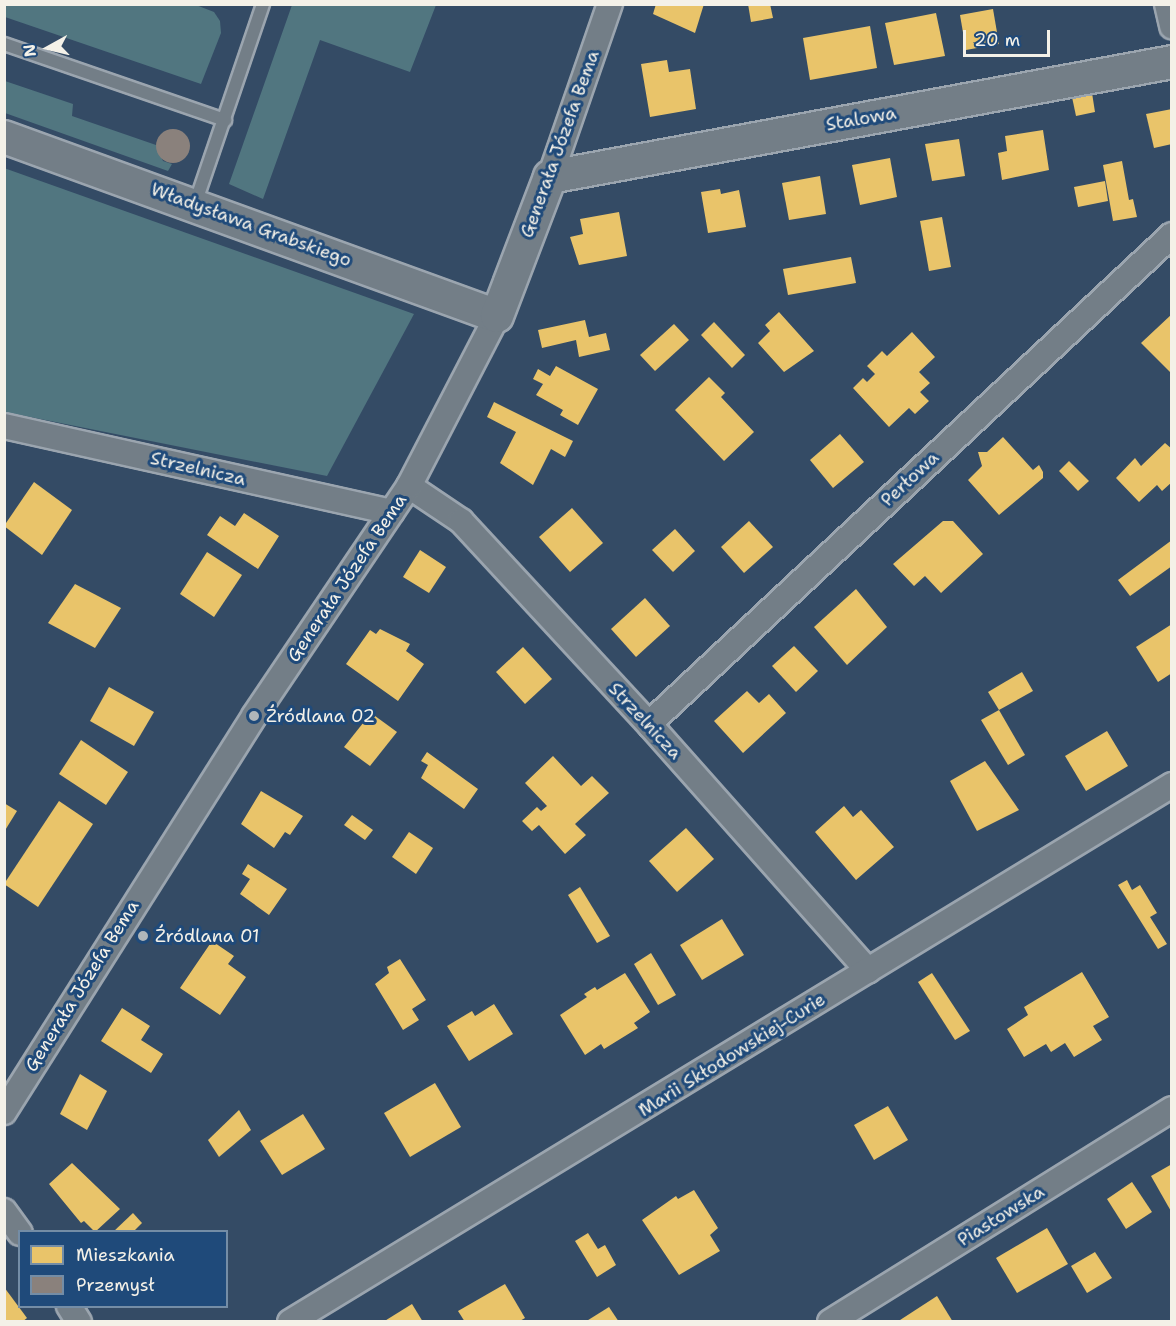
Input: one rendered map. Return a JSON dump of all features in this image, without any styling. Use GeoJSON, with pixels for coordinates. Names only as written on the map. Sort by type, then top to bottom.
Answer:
{"type":"FeatureCollection","features":[{"type":"Feature","properties":{"kind":"street","name":"Generała Józefa Bema"},"geometry":{"type":"LineString","coordinates":[[4,1112],[254,716],[410,486],[496,316],[550,177],[610,4]]}},
{"type":"Feature","properties":{"kind":"street"},"geometry":{"type":"LineString","coordinates":[[1167,4],[1172,26]]}},
{"type":"Feature","properties":{"kind":"street","name":"Stalowa"},"geometry":{"type":"LineString","coordinates":[[550,177],[1172,62]]}},
{"type":"Feature","properties":{"kind":"street","name":"Władysława Grabskiego"},"geometry":{"type":"LineString","coordinates":[[4,137],[195,204],[496,316]]}},
{"type":"Feature","properties":{"kind":"street","name":"Perłowa"},"geometry":{"type":"LineString","coordinates":[[649,724],[1172,235]]}},
{"type":"Feature","properties":{"kind":"street","name":"Strzelnicza"},"geometry":{"type":"LineString","coordinates":[[4,426],[392,512]]}},
{"type":"Feature","properties":{"kind":"street","name":"Strzelnicza"},"geometry":{"type":"LineString","coordinates":[[410,486],[461,521],[649,724],[868,971]]}},
{"type":"Feature","properties":{"kind":"street","name":"Marii Skłodowskiej-Curie"},"geometry":{"type":"LineString","coordinates":[[290,1322],[1172,786]]}},
{"type":"Feature","properties":{"kind":"street","name":"Piastowska"},"geometry":{"type":"LineString","coordinates":[[846,1317],[1172,1109]]}},
{"type":"Feature","properties":{"kind":"street"},"geometry":{"type":"LineString","coordinates":[[4,1211],[18,1230]]}},
{"type":"Feature","properties":{"kind":"street"},"geometry":{"type":"LineString","coordinates":[[70,1308],[79,1322]]}},
{"type":"Feature","properties":{"kind":"lane"},"geometry":{"type":"LineString","coordinates":[[195,204],[263,4]]}},
{"type":"Feature","properties":{"kind":"lane"},"geometry":{"type":"LineString","coordinates":[[4,44],[225,120]]}},
{"type":"Feature","properties":{"kind":"green space"},"geometry":{"type":"Polygon","coordinates":[[[5,4],[196,5],[214,12],[220,21],[221,33],[201,84],[5,17],[5,4]]]}},
{"type":"Feature","properties":{"kind":"green space"},"geometry":{"type":"Polygon","coordinates":[[[292,5],[436,5],[410,72],[320,40],[263,199],[229,184],[292,5]]]}},
{"type":"Feature","properties":{"kind":"green space"},"geometry":{"type":"Polygon","coordinates":[[[5,81],[73,104],[72,116],[156,145],[163,161],[172,164],[168,171],[5,113],[5,81]]]}},
{"type":"Feature","properties":{"kind":"green space"},"geometry":{"type":"Polygon","coordinates":[[[4,168],[414,314],[327,476],[5,412],[4,168]]]}},
{"type":"Feature","properties":{"kind":"building: Mieszkania"},"geometry":{"type":"Polygon","coordinates":[[[656,4],[704,4],[695,33],[653,14],[656,4]]]}},
{"type":"Feature","properties":{"kind":"building: Mieszkania"},"geometry":{"type":"Polygon","coordinates":[[[748,4],[770,4],[773,18],[751,22],[748,4]]]}},
{"type":"Feature","properties":{"kind":"building: Mieszkania"},"geometry":{"type":"Polygon","coordinates":[[[993,9],[999,44],[966,50],[960,15],[993,9]]]}},
{"type":"Feature","properties":{"kind":"building: Mieszkania"},"geometry":{"type":"Polygon","coordinates":[[[936,13],[945,56],[894,65],[885,23],[936,13]]]}},
{"type":"Feature","properties":{"kind":"building: Mieszkania"},"geometry":{"type":"Polygon","coordinates":[[[870,26],[877,68],[810,80],[803,38],[870,26]]]}},
{"type":"Feature","properties":{"kind":"building: Mieszkania"},"geometry":{"type":"Polygon","coordinates":[[[667,60],[669,72],[690,69],[696,109],[650,117],[641,64],[667,60]]]}},
{"type":"Feature","properties":{"kind":"building: Mieszkania"},"geometry":{"type":"Polygon","coordinates":[[[1092,93],[1095,112],[1076,116],[1072,97],[1092,93]]]}},
{"type":"Feature","properties":{"kind":"building: Mieszkania"},"geometry":{"type":"Polygon","coordinates":[[[1172,109],[1172,144],[1154,148],[1146,114],[1172,109]]]}},
{"type":"Feature","properties":{"kind":"building: Mieszkania"},"geometry":{"type":"Polygon","coordinates":[[[1043,130],[1049,170],[1002,180],[998,153],[1007,151],[1005,136],[1043,130]]]}},
{"type":"Feature","properties":{"kind":"building: Mieszkania"},"geometry":{"type":"Polygon","coordinates":[[[959,139],[965,176],[932,181],[925,144],[959,139]]]}},
{"type":"Feature","properties":{"kind":"building: Mieszkania"},"geometry":{"type":"Polygon","coordinates":[[[890,158],[897,197],[860,205],[852,165],[890,158]]]}},
{"type":"Feature","properties":{"kind":"building: Mieszkania"},"geometry":{"type":"Polygon","coordinates":[[[1122,161],[1129,200],[1133,199],[1137,217],[1113,221],[1103,165],[1122,161]]]}},
{"type":"Feature","properties":{"kind":"building: Mieszkania"},"geometry":{"type":"Polygon","coordinates":[[[820,176],[826,214],[789,220],[782,183],[820,176]]]}},
{"type":"Feature","properties":{"kind":"building: Mieszkania"},"geometry":{"type":"Polygon","coordinates":[[[1105,181],[1108,201],[1078,207],[1074,187],[1105,181]]]}},
{"type":"Feature","properties":{"kind":"building: Mieszkania"},"geometry":{"type":"Polygon","coordinates":[[[720,189],[721,194],[739,190],[746,227],[708,233],[701,192],[720,189]]]}},
{"type":"Feature","properties":{"kind":"building: Mieszkania"},"geometry":{"type":"Polygon","coordinates":[[[619,212],[627,256],[579,265],[570,237],[583,234],[580,219],[619,212]]]}},
{"type":"Feature","properties":{"kind":"building: Mieszkania"},"geometry":{"type":"Polygon","coordinates":[[[942,217],[951,267],[929,271],[920,221],[942,217]]]}},
{"type":"Feature","properties":{"kind":"building: Mieszkania"},"geometry":{"type":"Polygon","coordinates":[[[851,257],[856,283],[788,295],[783,269],[851,257]]]}},
{"type":"Feature","properties":{"kind":"building: Mieszkania"},"geometry":{"type":"Polygon","coordinates":[[[779,312],[814,351],[784,372],[758,343],[770,331],[765,325],[779,312]]]}},
{"type":"Feature","properties":{"kind":"building: Mieszkania"},"geometry":{"type":"Polygon","coordinates":[[[1172,314],[1172,374],[1141,343],[1172,314]]]}},
{"type":"Feature","properties":{"kind":"building: Mieszkania"},"geometry":{"type":"Polygon","coordinates":[[[585,320],[589,337],[606,333],[610,350],[579,357],[576,340],[542,348],[538,330],[585,320]]]}},
{"type":"Feature","properties":{"kind":"building: Mieszkania"},"geometry":{"type":"Polygon","coordinates":[[[714,322],[745,355],[732,368],[701,335],[714,322]]]}},
{"type":"Feature","properties":{"kind":"building: Mieszkania"},"geometry":{"type":"Polygon","coordinates":[[[674,324],[689,340],[655,371],[640,355],[674,324]]]}},
{"type":"Feature","properties":{"kind":"building: Mieszkania"},"geometry":{"type":"Polygon","coordinates":[[[912,332],[935,357],[919,372],[930,383],[920,392],[929,401],[915,414],[909,408],[889,427],[853,388],[863,378],[867,382],[875,374],[867,366],[882,351],[887,356],[912,332]]]}},
{"type":"Feature","properties":{"kind":"building: Mieszkania"},"geometry":{"type":"Polygon","coordinates":[[[556,366],[598,389],[578,425],[560,415],[563,410],[536,395],[543,384],[533,379],[538,369],[550,376],[556,366]]]}},
{"type":"Feature","properties":{"kind":"building: Mieszkania"},"geometry":{"type":"Polygon","coordinates":[[[709,377],[725,393],[721,397],[754,432],[724,461],[675,410],[709,377]]]}},
{"type":"Feature","properties":{"kind":"building: Mieszkania"},"geometry":{"type":"Polygon","coordinates":[[[494,402],[573,441],[565,457],[551,449],[533,485],[500,463],[516,432],[487,417],[494,402]]]}},
{"type":"Feature","properties":{"kind":"building: Mieszkania"},"geometry":{"type":"Polygon","coordinates":[[[840,434],[864,462],[833,488],[810,460],[840,434]]]}},
{"type":"Feature","properties":{"kind":"building: Mieszkania"},"geometry":{"type":"Polygon","coordinates":[[[1003,437],[1033,470],[1039,465],[1043,478],[999,515],[968,480],[982,466],[978,452],[987,452],[1003,437]]]}},
{"type":"Feature","properties":{"kind":"building: Mieszkania"},"geometry":{"type":"Polygon","coordinates":[[[1165,443],[1172,449],[1172,482],[1162,491],[1157,485],[1139,502],[1116,478],[1135,458],[1141,466],[1165,443]]]}},
{"type":"Feature","properties":{"kind":"building: Mieszkania"},"geometry":{"type":"Polygon","coordinates":[[[1069,461],[1089,481],[1078,491],[1059,471],[1069,461]]]}},
{"type":"Feature","properties":{"kind":"building: Mieszkania"},"geometry":{"type":"Polygon","coordinates":[[[34,482],[72,510],[42,555],[4,526],[34,482]]]}},
{"type":"Feature","properties":{"kind":"building: Mieszkania"},"geometry":{"type":"Polygon","coordinates":[[[572,508],[603,543],[570,572],[539,537],[572,508]]]}},
{"type":"Feature","properties":{"kind":"building: Mieszkania"},"geometry":{"type":"Polygon","coordinates":[[[244,513],[279,536],[258,569],[207,535],[220,516],[235,526],[244,513]]]}},
{"type":"Feature","properties":{"kind":"building: Mieszkania"},"geometry":{"type":"Polygon","coordinates":[[[749,521],[773,547],[744,573],[721,547],[749,521]]]}},
{"type":"Feature","properties":{"kind":"building: Mieszkania"},"geometry":{"type":"Polygon","coordinates":[[[943,521],[953,521],[983,554],[941,593],[925,576],[914,586],[893,564],[943,521]]]}},
{"type":"Feature","properties":{"kind":"building: Mieszkania"},"geometry":{"type":"Polygon","coordinates":[[[675,529],[695,551],[673,572],[652,550],[675,529]]]}},
{"type":"Feature","properties":{"kind":"building: Mieszkania"},"geometry":{"type":"Polygon","coordinates":[[[1172,540],[1172,566],[1130,596],[1118,580],[1172,540]]]}},
{"type":"Feature","properties":{"kind":"building: Mieszkania"},"geometry":{"type":"Polygon","coordinates":[[[420,550],[446,567],[429,593],[403,577],[420,550]]]}},
{"type":"Feature","properties":{"kind":"building: Mieszkania"},"geometry":{"type":"Polygon","coordinates":[[[207,552],[242,575],[214,617],[180,594],[207,552]]]}},
{"type":"Feature","properties":{"kind":"building: Mieszkania"},"geometry":{"type":"Polygon","coordinates":[[[75,584],[121,608],[95,648],[48,623],[75,584]]]}},
{"type":"Feature","properties":{"kind":"building: Mieszkania"},"geometry":{"type":"Polygon","coordinates":[[[856,589],[887,627],[847,665],[814,627],[856,589]]]}},
{"type":"Feature","properties":{"kind":"building: Mieszkania"},"geometry":{"type":"Polygon","coordinates":[[[645,598],[670,626],[636,657],[611,629],[645,598]]]}},
{"type":"Feature","properties":{"kind":"building: Mieszkania"},"geometry":{"type":"Polygon","coordinates":[[[1172,624],[1172,673],[1158,682],[1136,647],[1172,624]]]}},
{"type":"Feature","properties":{"kind":"building: Mieszkania"},"geometry":{"type":"Polygon","coordinates":[[[380,629],[410,644],[406,651],[424,664],[398,701],[346,664],[370,630],[376,634],[380,629]]]}},
{"type":"Feature","properties":{"kind":"building: Mieszkania"},"geometry":{"type":"Polygon","coordinates":[[[794,646],[818,671],[796,692],[772,666],[794,646]]]}},
{"type":"Feature","properties":{"kind":"building: Mieszkania"},"geometry":{"type":"Polygon","coordinates":[[[523,647],[552,679],[525,704],[496,672],[523,647]]]}},
{"type":"Feature","properties":{"kind":"building: Mieszkania"},"geometry":{"type":"Polygon","coordinates":[[[1022,672],[1033,691],[999,710],[988,692],[1022,672]]]}},
{"type":"Feature","properties":{"kind":"building: Mieszkania"},"geometry":{"type":"Polygon","coordinates":[[[109,687],[154,712],[134,746],[90,721],[109,687]]]}},
{"type":"Feature","properties":{"kind":"building: Mieszkania"},"geometry":{"type":"Polygon","coordinates":[[[747,691],[759,703],[769,694],[786,713],[743,753],[714,721],[747,691]]]}},
{"type":"Feature","properties":{"kind":"building: Mieszkania"},"geometry":{"type":"Polygon","coordinates":[[[999,710],[1025,755],[1008,765],[981,720],[999,710]]]}},
{"type":"Feature","properties":{"kind":"building: Mieszkania"},"geometry":{"type":"Polygon","coordinates":[[[371,713],[397,732],[370,766],[344,747],[371,713]]]}},
{"type":"Feature","properties":{"kind":"building: Mieszkania"},"geometry":{"type":"Polygon","coordinates":[[[1107,731],[1128,766],[1086,791],[1065,756],[1107,731]]]}},
{"type":"Feature","properties":{"kind":"building: Mieszkania"},"geometry":{"type":"Polygon","coordinates":[[[81,740],[128,772],[106,805],[59,774],[81,740]]]}},
{"type":"Feature","properties":{"kind":"building: Mieszkania"},"geometry":{"type":"Polygon","coordinates":[[[427,752],[478,789],[464,809],[421,778],[428,765],[421,761],[427,752]]]}},
{"type":"Feature","properties":{"kind":"building: Mieszkania"},"geometry":{"type":"Polygon","coordinates":[[[553,756],[581,786],[592,776],[609,793],[575,824],[586,835],[565,854],[539,825],[532,831],[522,821],[537,807],[541,811],[547,806],[525,783],[553,756]]]}},
{"type":"Feature","properties":{"kind":"building: Mieszkania"},"geometry":{"type":"Polygon","coordinates":[[[985,761],[1019,810],[977,831],[950,781],[985,761]]]}},
{"type":"Feature","properties":{"kind":"building: Mieszkania"},"geometry":{"type":"Polygon","coordinates":[[[261,791],[303,816],[290,835],[285,832],[274,848],[241,824],[261,791]]]}},
{"type":"Feature","properties":{"kind":"building: Mieszkania"},"geometry":{"type":"Polygon","coordinates":[[[59,801],[93,824],[38,907],[4,884],[59,801]]]}},
{"type":"Feature","properties":{"kind":"building: Mieszkania"},"geometry":{"type":"Polygon","coordinates":[[[4,803],[17,811],[4,832],[4,803]]]}},
{"type":"Feature","properties":{"kind":"building: Mieszkania"},"geometry":{"type":"Polygon","coordinates":[[[844,806],[853,817],[861,810],[894,847],[856,880],[815,832],[844,806]]]}},
{"type":"Feature","properties":{"kind":"building: Mieszkania"},"geometry":{"type":"Polygon","coordinates":[[[352,815],[373,830],[365,840],[344,825],[352,815]]]}},
{"type":"Feature","properties":{"kind":"building: Mieszkania"},"geometry":{"type":"Polygon","coordinates":[[[686,828],[714,859],[677,892],[649,861],[686,828]]]}},
{"type":"Feature","properties":{"kind":"building: Mieszkania"},"geometry":{"type":"Polygon","coordinates":[[[409,832],[433,848],[416,874],[392,857],[409,832]]]}},
{"type":"Feature","properties":{"kind":"building: Mieszkania"},"geometry":{"type":"Polygon","coordinates":[[[248,864],[287,889],[269,915],[240,894],[250,879],[242,874],[248,864]]]}},
{"type":"Feature","properties":{"kind":"building: Mieszkania"},"geometry":{"type":"Polygon","coordinates":[[[1127,880],[1132,890],[1140,885],[1157,913],[1150,917],[1167,944],[1158,949],[1118,885],[1127,880]]]}},
{"type":"Feature","properties":{"kind":"building: Mieszkania"},"geometry":{"type":"Polygon","coordinates":[[[580,887],[610,936],[597,943],[568,895],[580,887]]]}},
{"type":"Feature","properties":{"kind":"building: Mieszkania"},"geometry":{"type":"Polygon","coordinates":[[[722,919],[744,955],[702,980],[680,945],[722,919]]]}},
{"type":"Feature","properties":{"kind":"building: Mieszkania"},"geometry":{"type":"Polygon","coordinates":[[[212,941],[234,956],[228,964],[246,977],[220,1015],[180,988],[212,941]]]}},
{"type":"Feature","properties":{"kind":"building: Mieszkania"},"geometry":{"type":"Polygon","coordinates":[[[651,953],[676,995],[658,1005],[634,964],[651,953]]]}},
{"type":"Feature","properties":{"kind":"building: Mieszkania"},"geometry":{"type":"Polygon","coordinates":[[[400,959],[426,1000],[412,1009],[419,1020],[403,1030],[375,984],[389,973],[387,967],[400,959]]]}},
{"type":"Feature","properties":{"kind":"building: Mieszkania"},"geometry":{"type":"Polygon","coordinates":[[[1082,972],[1109,1017],[1093,1026],[1102,1040],[1074,1057],[1065,1043],[1051,1052],[1046,1044],[1024,1057],[1007,1029],[1028,1015],[1024,1007],[1082,972]]]}},
{"type":"Feature","properties":{"kind":"building: Mieszkania"},"geometry":{"type":"Polygon","coordinates":[[[625,973],[650,1012],[634,1023],[638,1028],[604,1049],[601,1044],[585,1055],[560,1015],[587,997],[584,994],[595,987],[597,990],[625,973]]]}},
{"type":"Feature","properties":{"kind":"building: Mieszkania"},"geometry":{"type":"Polygon","coordinates":[[[932,973],[970,1031],[955,1040],[918,982],[932,973]]]}},
{"type":"Feature","properties":{"kind":"building: Mieszkania"},"geometry":{"type":"Polygon","coordinates":[[[494,1004],[513,1034],[469,1061],[447,1026],[472,1011],[475,1016],[494,1004]]]}},
{"type":"Feature","properties":{"kind":"building: Mieszkania"},"geometry":{"type":"Polygon","coordinates":[[[122,1008],[150,1026],[141,1040],[163,1054],[151,1073],[101,1041],[122,1008]]]}},
{"type":"Feature","properties":{"kind":"building: Mieszkania"},"geometry":{"type":"Polygon","coordinates":[[[80,1074],[107,1091],[87,1130],[60,1114],[80,1074]]]}},
{"type":"Feature","properties":{"kind":"building: Mieszkania"},"geometry":{"type":"Polygon","coordinates":[[[435,1083],[461,1127],[410,1157],[384,1113],[435,1083]]]}},
{"type":"Feature","properties":{"kind":"building: Mieszkania"},"geometry":{"type":"Polygon","coordinates":[[[888,1106],[908,1140],[874,1160],[854,1125],[888,1106]]]}},
{"type":"Feature","properties":{"kind":"building: Mieszkania"},"geometry":{"type":"Polygon","coordinates":[[[239,1110],[251,1130],[219,1157],[208,1140],[239,1110]]]}},
{"type":"Feature","properties":{"kind":"building: Mieszkania"},"geometry":{"type":"Polygon","coordinates":[[[303,1114],[325,1149],[282,1175],[260,1141],[303,1114]]]}},
{"type":"Feature","properties":{"kind":"building: Mieszkania"},"geometry":{"type":"Polygon","coordinates":[[[72,1163],[120,1209],[97,1230],[93,1230],[84,1221],[81,1223],[49,1184],[72,1163]]]}},
{"type":"Feature","properties":{"kind":"building: Mieszkania"},"geometry":{"type":"Polygon","coordinates":[[[1172,1164],[1172,1213],[1151,1176],[1172,1164]]]}},
{"type":"Feature","properties":{"kind":"building: Mieszkania"},"geometry":{"type":"Polygon","coordinates":[[[1132,1182],[1152,1212],[1126,1229],[1107,1199],[1132,1182]]]}},
{"type":"Feature","properties":{"kind":"building: Mieszkania"},"geometry":{"type":"Polygon","coordinates":[[[694,1190],[718,1228],[710,1235],[720,1251],[679,1275],[642,1220],[676,1196],[678,1199],[694,1190]]]}},
{"type":"Feature","properties":{"kind":"building: Mieszkania"},"geometry":{"type":"Polygon","coordinates":[[[133,1213],[142,1223],[135,1230],[115,1230],[133,1213]]]}},
{"type":"Feature","properties":{"kind":"building: Mieszkania"},"geometry":{"type":"Polygon","coordinates":[[[1047,1228],[1068,1264],[1017,1293],[996,1258],[1047,1228]]]}},
{"type":"Feature","properties":{"kind":"building: Mieszkania"},"geometry":{"type":"Polygon","coordinates":[[[588,1233],[598,1249],[605,1245],[616,1265],[597,1277],[575,1241],[588,1233]]]}},
{"type":"Feature","properties":{"kind":"building: Mieszkania"},"geometry":{"type":"Polygon","coordinates":[[[1095,1252],[1112,1278],[1087,1293],[1071,1266],[1095,1252]]]}},
{"type":"Feature","properties":{"kind":"building: Mieszkania"},"geometry":{"type":"Polygon","coordinates":[[[505,1284],[525,1318],[518,1322],[465,1322],[458,1311],[505,1284]]]}},
{"type":"Feature","properties":{"kind":"building: Mieszkania"},"geometry":{"type":"Polygon","coordinates":[[[4,1287],[27,1318],[22,1322],[4,1322],[4,1287]]]}},
{"type":"Feature","properties":{"kind":"building: Mieszkania"},"geometry":{"type":"Polygon","coordinates":[[[937,1296],[953,1322],[897,1322],[937,1296]]]}},
{"type":"Feature","properties":{"kind":"building: Mieszkania"},"geometry":{"type":"Polygon","coordinates":[[[412,1304],[423,1322],[383,1322],[412,1304]]]}},
{"type":"Feature","properties":{"kind":"building: Mieszkania"},"geometry":{"type":"Polygon","coordinates":[[[609,1307],[619,1322],[585,1322],[609,1307]]]}},
{"type":"Feature","properties":{"kind":"building: Przemysł"},"geometry":{"type":"Polygon","coordinates":[[[173,129],[185,134],[190,146],[185,158],[173,163],[161,158],[156,146],[161,134],[173,129]]]}},
{"type":"Feature","properties":{"kind":"place","name":"Źródlana 02"},"geometry":{"type":"Point","coordinates":[254,716]}},
{"type":"Feature","properties":{"kind":"place","name":"Źródlana 01"},"geometry":{"type":"Point","coordinates":[143,936]}}]}
